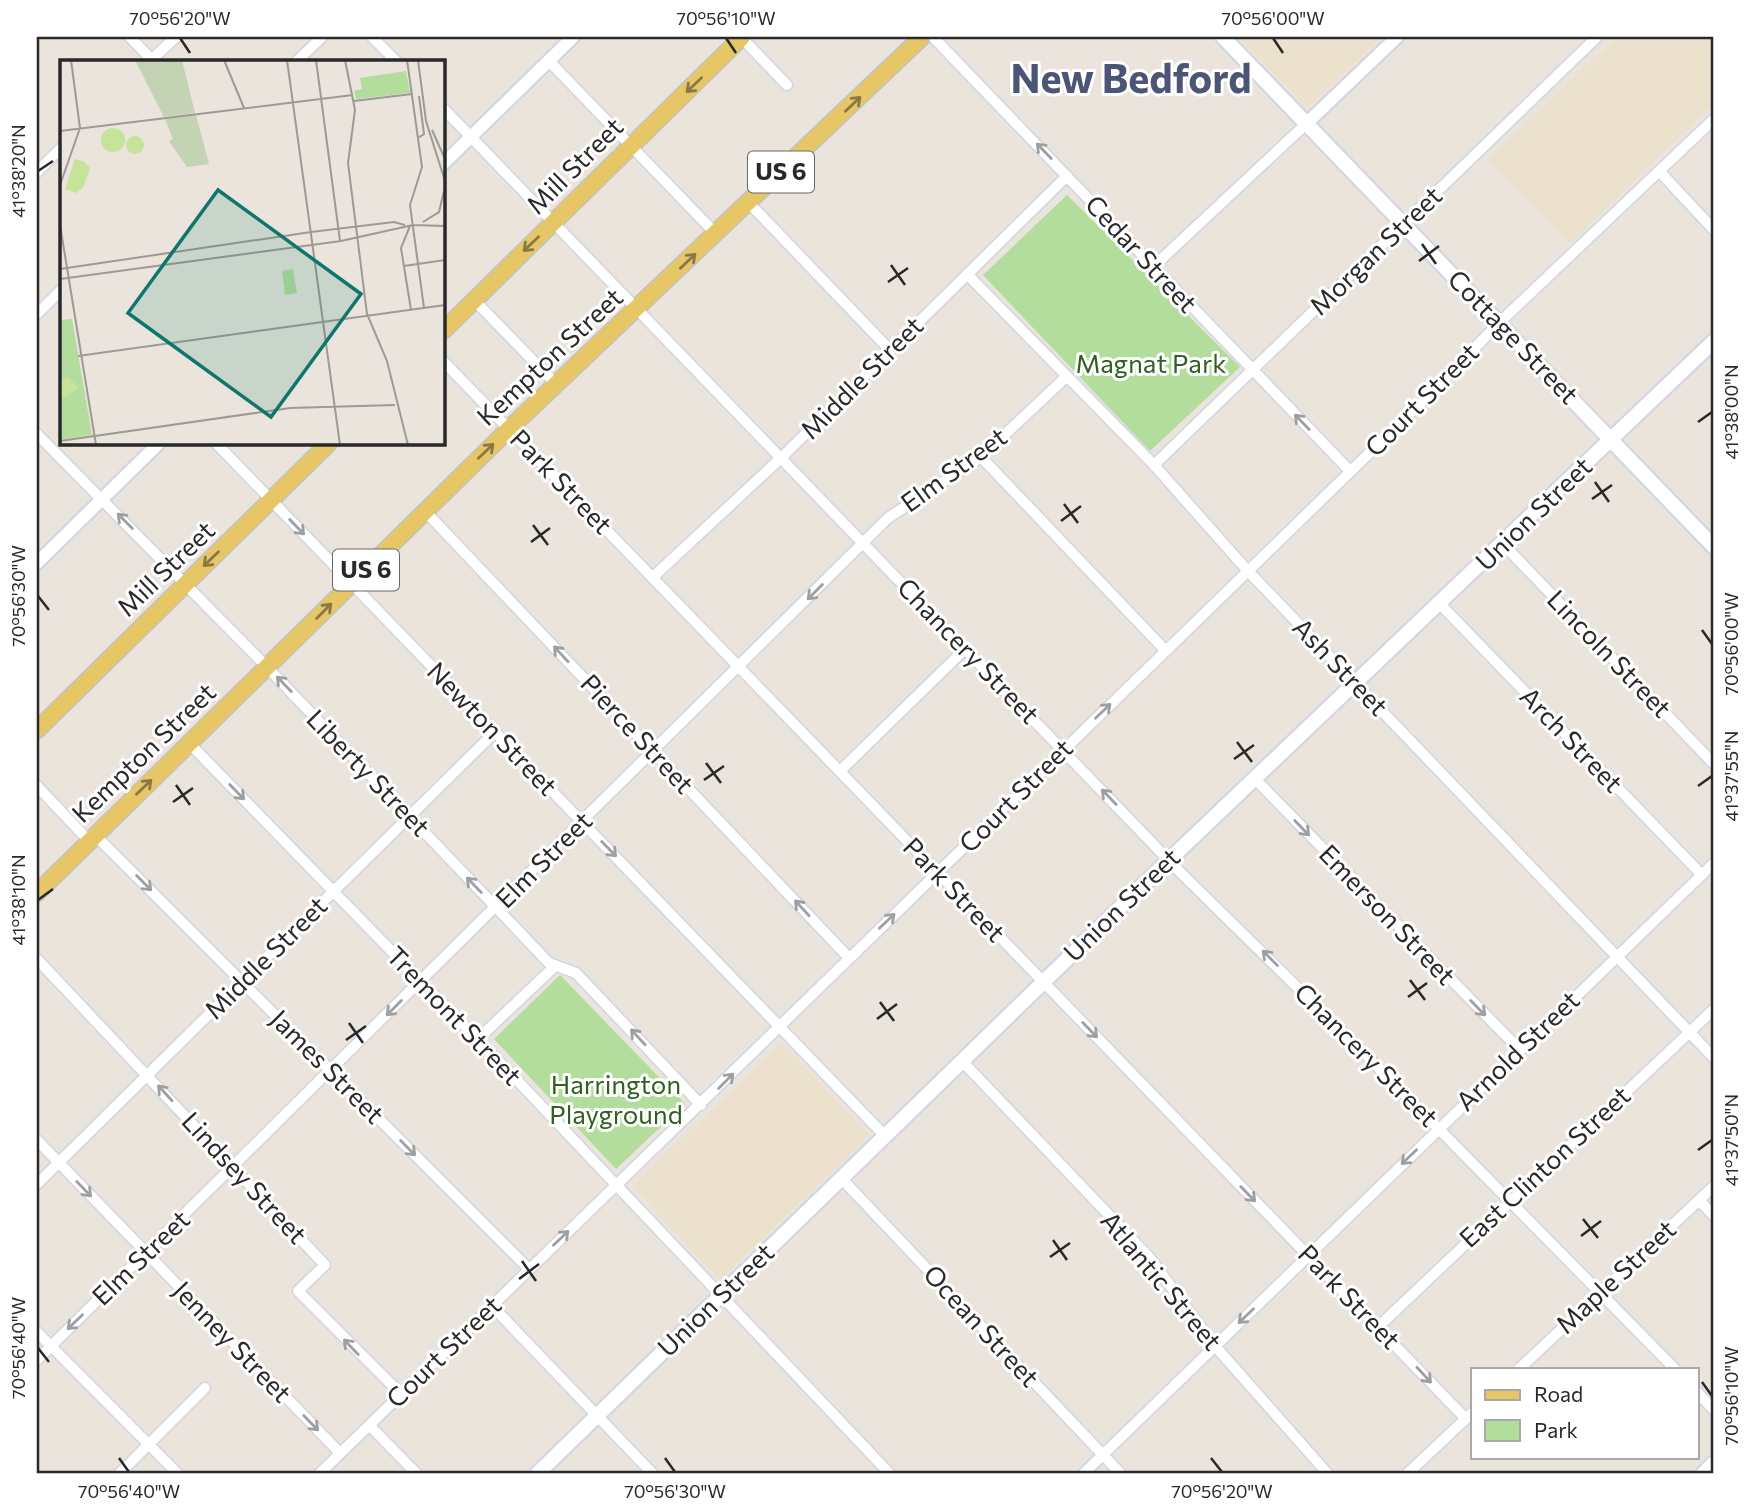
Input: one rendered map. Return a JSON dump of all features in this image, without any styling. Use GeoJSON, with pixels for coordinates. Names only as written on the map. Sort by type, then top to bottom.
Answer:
{"type":"FeatureCollection","features":[{"type":"Feature","properties":{"kind":"main road","name":"Mill Street"},"geometry":{"type":"LineString","coordinates":[[444,330],[742,37]]}},
{"type":"Feature","properties":{"kind":"main road","name":"Kempton Street"},"geometry":{"type":"LineString","coordinates":[[37,893],[510,428],[922,37]]}},
{"type":"Feature","properties":{"kind":"main road","name":"Cottage Street"},"geometry":{"type":"LineString","coordinates":[[1223,37],[1714,547]]}},
{"type":"Feature","properties":{"kind":"main road","name":"Union Street"},"geometry":{"type":"LineString","coordinates":[[537,1474],[1042,981],[1714,341]]}},
{"type":"Feature","properties":{"kind":"main road","name":"Mill Street"},"geometry":{"type":"LineString","coordinates":[[37,730],[328,444]]}},
{"type":"Feature","properties":{"kind":"main road"},"geometry":{"type":"LineString","coordinates":[[1703,1474],[1714,1463]]}},
{"type":"Feature","properties":{"kind":"street"},"geometry":{"type":"LineString","coordinates":[[130,37],[151,60]]}},
{"type":"Feature","properties":{"kind":"street"},"geometry":{"type":"LineString","coordinates":[[153,60],[176,37]]}},
{"type":"Feature","properties":{"kind":"street"},"geometry":{"type":"LineString","coordinates":[[298,60],[322,37]]}},
{"type":"Feature","properties":{"kind":"street"},"geometry":{"type":"LineString","coordinates":[[372,37],[395,60]]}},
{"type":"Feature","properties":{"kind":"street"},"geometry":{"type":"LineString","coordinates":[[444,163],[573,37]]}},
{"type":"Feature","properties":{"kind":"street"},"geometry":{"type":"LineString","coordinates":[[742,37],[787,85]]}},
{"type":"Feature","properties":{"kind":"street","name":"Cedar Street"},"geometry":{"type":"LineString","coordinates":[[933,37],[1350,471]]}},
{"type":"Feature","properties":{"kind":"street"},"geometry":{"type":"LineString","coordinates":[[1153,267],[1398,37]]}},
{"type":"Feature","properties":{"kind":"street","name":"Morgan Street"},"geometry":{"type":"LineString","coordinates":[[1154,465],[1597,37]]}},
{"type":"Feature","properties":{"kind":"street"},"geometry":{"type":"LineString","coordinates":[[549,61],[716,234]]}},
{"type":"Feature","properties":{"kind":"street","name":"Chancery Street"},"geometry":{"type":"LineString","coordinates":[[444,109],[638,306],[1169,860],[1439,1128],[1674,1368]]}},
{"type":"Feature","properties":{"kind":"street","name":"Court Street"},"geometry":{"type":"LineString","coordinates":[[319,1474],[701,1105],[1500,322],[1714,119]]}},
{"type":"Feature","properties":{"kind":"street"},"geometry":{"type":"LineString","coordinates":[[37,172],[60,149]]}},
{"type":"Feature","properties":{"kind":"street"},"geometry":{"type":"LineString","coordinates":[[1660,172],[1714,230]]}},
{"type":"Feature","properties":{"kind":"street","name":"Middle Street"},"geometry":{"type":"LineString","coordinates":[[653,577],[782,457],[1067,176]]}},
{"type":"Feature","properties":{"kind":"street"},"geometry":{"type":"LineString","coordinates":[[749,202],[890,350]]}},
{"type":"Feature","properties":{"kind":"street","name":"Ash Street"},"geometry":{"type":"LineString","coordinates":[[968,274],[1154,465],[1247,570],[1714,1058]]}},
{"type":"Feature","properties":{"kind":"street"},"geometry":{"type":"LineString","coordinates":[[37,314],[60,291]]}},
{"type":"Feature","properties":{"kind":"street"},"geometry":{"type":"LineString","coordinates":[[474,300],[556,384]]}},
{"type":"Feature","properties":{"kind":"street","name":"Park Street"},"geometry":{"type":"LineString","coordinates":[[444,362],[1378,1327],[1469,1416]]}},
{"type":"Feature","properties":{"kind":"street","name":"Elm Street"},"geometry":{"type":"LineString","coordinates":[[37,1360],[863,543],[905,505],[981,457],[1066,377]]}},
{"type":"Feature","properties":{"kind":"street","name":"Liberty Street"},"geometry":{"type":"LineString","coordinates":[[37,434],[186,583],[554,967],[576,973],[701,1105]]}},
{"type":"Feature","properties":{"kind":"street"},"geometry":{"type":"LineString","coordinates":[[37,563],[158,444]]}},
{"type":"Feature","properties":{"kind":"street","name":"Newton Street"},"geometry":{"type":"LineString","coordinates":[[217,444],[885,1136]]}},
{"type":"Feature","properties":{"kind":"street"},"geometry":{"type":"LineString","coordinates":[[981,457],[1164,650]]}},
{"type":"Feature","properties":{"kind":"street","name":"Pierce Street"},"geometry":{"type":"LineString","coordinates":[[425,511],[849,958]]}},
{"type":"Feature","properties":{"kind":"street","name":"Lincoln Street"},"geometry":{"type":"LineString","coordinates":[[1503,544],[1714,764]]}},
{"type":"Feature","properties":{"kind":"street","name":"Arch Street"},"geometry":{"type":"LineString","coordinates":[[1440,604],[1702,876]]}},
{"type":"Feature","properties":{"kind":"street"},"geometry":{"type":"LineString","coordinates":[[840,771],[965,649]]}},
{"type":"Feature","properties":{"kind":"street","name":"Middle Street"},"geometry":{"type":"LineString","coordinates":[[37,1184],[495,732]]}},
{"type":"Feature","properties":{"kind":"street","name":"Tremont Street"},"geometry":{"type":"LineString","coordinates":[[189,743],[478,1039],[890,1474]]}},
{"type":"Feature","properties":{"kind":"street","name":"Emerson Street"},"geometry":{"type":"LineString","coordinates":[[1255,779],[1520,1050]]}},
{"type":"Feature","properties":{"kind":"street","name":"James Street"},"geometry":{"type":"LineString","coordinates":[[37,786],[242,981],[529,1269]]}},
{"type":"Feature","properties":{"kind":"street","name":"Arnold Street"},"geometry":{"type":"LineString","coordinates":[[1083,1474],[1714,863]]}},
{"type":"Feature","properties":{"kind":"street","name":"Lindsey Street"},"geometry":{"type":"LineString","coordinates":[[37,959],[325,1265],[298,1291],[401,1394]]}},
{"type":"Feature","properties":{"kind":"street"},"geometry":{"type":"LineString","coordinates":[[478,1039],[554,967]]}},
{"type":"Feature","properties":{"kind":"street","name":"East Clinton Street"},"geometry":{"type":"LineString","coordinates":[[1378,1327],[1509,1200],[1714,1009]]}},
{"type":"Feature","properties":{"kind":"street","name":"Atlantic Street"},"geometry":{"type":"LineString","coordinates":[[962,1061],[1149,1258],[1215,1346],[1328,1474]]}},
{"type":"Feature","properties":{"kind":"street","name":"Jenney Street"},"geometry":{"type":"LineString","coordinates":[[37,1140],[340,1453]]}},
{"type":"Feature","properties":{"kind":"street","name":"Ocean Street"},"geometry":{"type":"LineString","coordinates":[[841,1178],[1121,1474]]}},
{"type":"Feature","properties":{"kind":"street","name":"Maple Street"},"geometry":{"type":"LineString","coordinates":[[1520,1368],[1714,1185]]}},
{"type":"Feature","properties":{"kind":"street"},"geometry":{"type":"LineString","coordinates":[[1699,1200],[1714,1216]]}},
{"type":"Feature","properties":{"kind":"street"},"geometry":{"type":"LineString","coordinates":[[492,1306],[653,1474]]}},
{"type":"Feature","properties":{"kind":"street"},"geometry":{"type":"LineString","coordinates":[[37,1332],[178,1474]]}},
{"type":"Feature","properties":{"kind":"street"},"geometry":{"type":"LineString","coordinates":[[119,1474],[205,1388]]}},
{"type":"Feature","properties":{"kind":"street"},"geometry":{"type":"LineString","coordinates":[[1698,1393],[1714,1410]]}},
{"type":"Feature","properties":{"kind":"street"},"geometry":{"type":"LineString","coordinates":[[1407,1474],[1469,1416]]}},
{"type":"Feature","properties":{"kind":"street"},"geometry":{"type":"LineString","coordinates":[[370,1426],[417,1474]]}},
{"type":"Feature","properties":{"kind":"shaded area"},"geometry":{"type":"Polygon","coordinates":[[[1239,37],[1382,37],[1307,108],[1239,37]]]}},
{"type":"Feature","properties":{"kind":"shaded area"},"geometry":{"type":"Polygon","coordinates":[[[1617,37],[1714,37],[1714,103],[1570,244],[1489,160],[1617,37]]]}},
{"type":"Feature","properties":{"kind":"shaded area"},"geometry":{"type":"Polygon","coordinates":[[[781,1043],[870,1135],[720,1280],[633,1186],[781,1043]]]}},
{"type":"Feature","properties":{"kind":"green space","name":"Magnat Park"},"geometry":{"type":"Polygon","coordinates":[[[1067,195],[1240,367],[1150,451],[983,275],[1067,195]]]}},
{"type":"Feature","properties":{"kind":"green space","name":"Harrington Playground"},"geometry":{"type":"Polygon","coordinates":[[[560,975],[685,1104],[616,1169],[494,1039],[560,975]]]}},
{"type":"Feature","properties":{"kind":"district","name":"New Bedford"},"geometry":{"type":"Point","coordinates":[1131,79]}}]}
